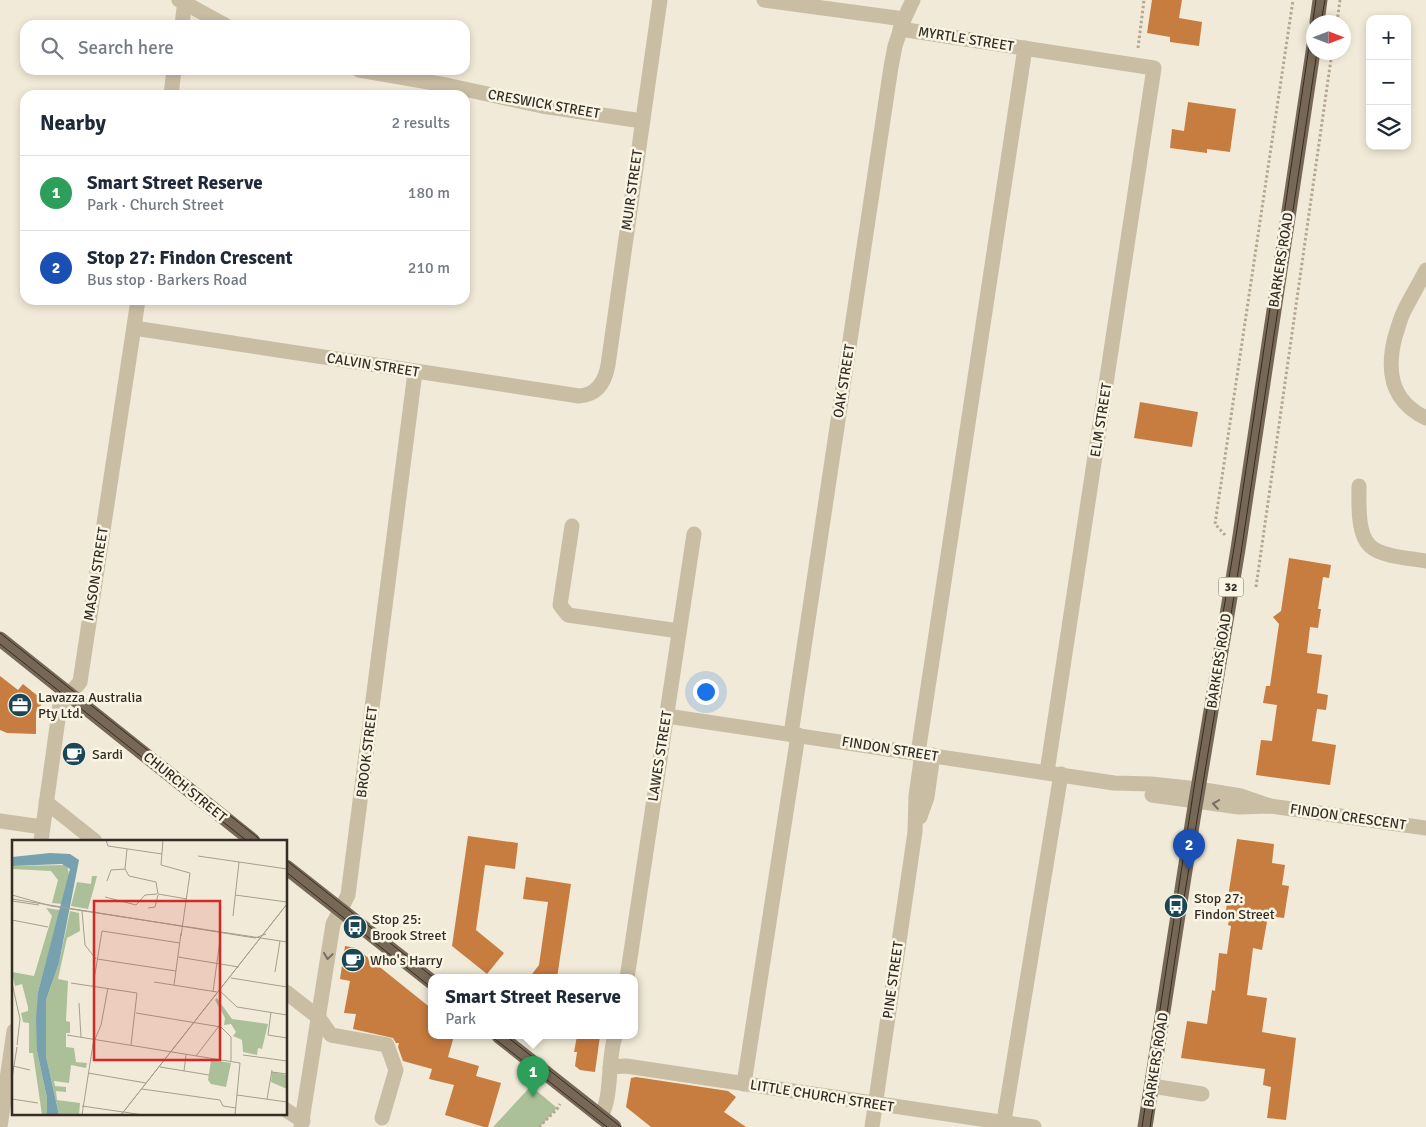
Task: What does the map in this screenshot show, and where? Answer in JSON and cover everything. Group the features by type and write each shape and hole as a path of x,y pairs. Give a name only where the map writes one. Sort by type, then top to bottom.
{"main road":[{"path":"1318,15 1320,0"},
{"name":"BARKERS ROAD","path":"1146,1127 1197,795 1238,549 1312,60"},
{"name":"CHURCH STREET","path":"0,639 252,840"},
{"path":"288,869 428,979"},
{"path":"503,1039 614,1127"}],"street":[{"name":"MUIR STREET","path":"605,379 660,0"},
{"name":"MYRTLE STREET","path":"764,0 1025,48 1154,68"},
{"name":"OAK STREET","path":"744,1084 891,67 895,46 912,0"},
{"path":"182,20 183,1 216,20"},
{"name":"PINE STREET","path":"872,1127 915,832 916,796 924,754 1025,48"},
{"name":"ELM STREET","path":"1004,1125 1154,68"},
{"path":"171,90 173,75"},
{"name":"CRESWICK STREET","path":"388,75 469,90"},
{"name":"CRESWICK STREET","path":"470,90 542,106 642,121"},
{"path":"1426,270 1403,312 1390,359 1390,373 1398,395 1406,405 1426,418"},
{"name":"MASON STREET","path":"42,834 60,705 80,682 137,305"},
{"name":"CALVIN STREET","path":"134,328 579,396 592,393 598,389 605,379"},
{"name":"BROOK STREET","path":"302,1124 332,924 348,895 415,372"},
{"path":"1359,486 1359,511 1362,527 1367,542 1371,547 1385,554 1426,561"},
{"path":"572,526 560,605 568,615 680,631"},
{"name":"LAWES STREET","path":"627,974 694,534"},
{"name":"FINDON STREET","path":"667,716 1114,783 1151,784 1197,795"},
{"name":"FINDON CRESCENT","path":"1197,795 1241,796 1270,806 1426,828"},
{"path":"46,802 94,840"},
{"path":"0,821 42,834"},
{"path":"288,994 319,1018 332,1035 387,1045 396,1070 382,1118"},
{"path":"601,1117 607,1098 614,1039"},
{"path":"0,1127 12,1045"},
{"name":"LITTLE CHURCH STREET","path":"610,1066 626,1066 875,1103 1004,1125 1034,1127"},
{"path":"1152,1086 1202,1094"},
{"path":"288,1112 302,1124"}],"path":[{"path":"1138,48 1144,0"},
{"path":"1215,524 1293,0"},
{"path":"1338,15 1340,0"},
{"path":"1256,587 1331,60"},
{"path":"539,1127 557,1109 569,1091"}],"green space":[{"path":"531,1086 557,1108 540,1127 493,1127"}],"building":[{"path":"1152,0 1182,0 1179,18 1202,22 1199,46 1170,42 1170,37 1147,33"},
{"path":"1188,102 1236,109 1230,152 1207,149 1207,153 1170,148 1172,129 1184,131"},
{"path":"1140,402 1198,412 1192,447 1134,438"},
{"path":"1289,558 1331,565 1329,578 1323,577 1318,609 1321,609 1318,628 1310,627 1307,653 1322,655 1317,693 1328,695 1326,710 1317,709 1312,741 1336,745 1330,785 1256,775 1261,740 1272,741 1277,705 1263,703 1266,686 1270,686 1279,624 1273,617 1281,611"},
{"name":"Lavazza Australia Pty Ltd.","path":"0,676 18,690 23,684 44,701 36,712 36,734 7,733 0,730"},
{"path":"468,836 518,843 515,869 485,865 476,930 504,953 487,974 452,946"},
{"path":"1237,839 1274,844 1272,863 1285,865 1282,885 1289,886 1284,918 1268,916 1262,950 1253,948 1247,995 1267,998 1262,1032 1296,1038 1286,1120 1267,1118 1271,1087 1263,1085 1265,1069 1181,1058 1187,1021 1207,1024 1212,990 1215,991 1219,953 1227,954 1231,926 1228,925 1231,911 1226,910"},
{"path":"526,877 571,884 558,974 532,974 539,965 548,902 523,899"},
{"path":"345,946 356,948 428,1006 428,1039 453,1039 448,1057 479,1066 476,1076 501,1083 488,1127 445,1115 454,1085 429,1079 432,1069 403,1061 398,1047 399,1043 396,1043 393,1038 353,1029 356,1014 344,1013 350,981 340,979"},
{"path":"576,1039 600,1039 595,1072 580,1070 575,1066 577,1052 574,1052"},
{"path":"636,1077 728,1091 736,1097 724,1112 746,1127 651,1127 626,1107 631,1078"}],"tram line":[{"path":"1142,1127 1196,775 1236,536 1316,0"},
{"path":"1322,15 1325,0"},
{"path":"1150,1127 1185,892 1239,566 1316,60"},
{"path":"0,633 261,840"},
{"path":"0,644 246,840"},
{"path":"288,862 429,974"},
{"path":"288,874 428,985"},
{"path":"495,1039 607,1127"},
{"path":"510,1039 621,1127"}],"place":[{"name":"Lavazza Australia Pty Ltd.","path":"20,705"},
{"name":"Sardi","path":"74,754"},
{"name":"Stop 27: Findon Crescent","path":"1189,870"},
{"name":"Stop 27: Findon Street","path":"1176,906"},
{"name":"Stop 25: Brook Street","path":"355,927"},
{"name":"Who's Harry","path":"353,960"},
{"name":"Smart Street Reserve","path":"533,1097"}]}
